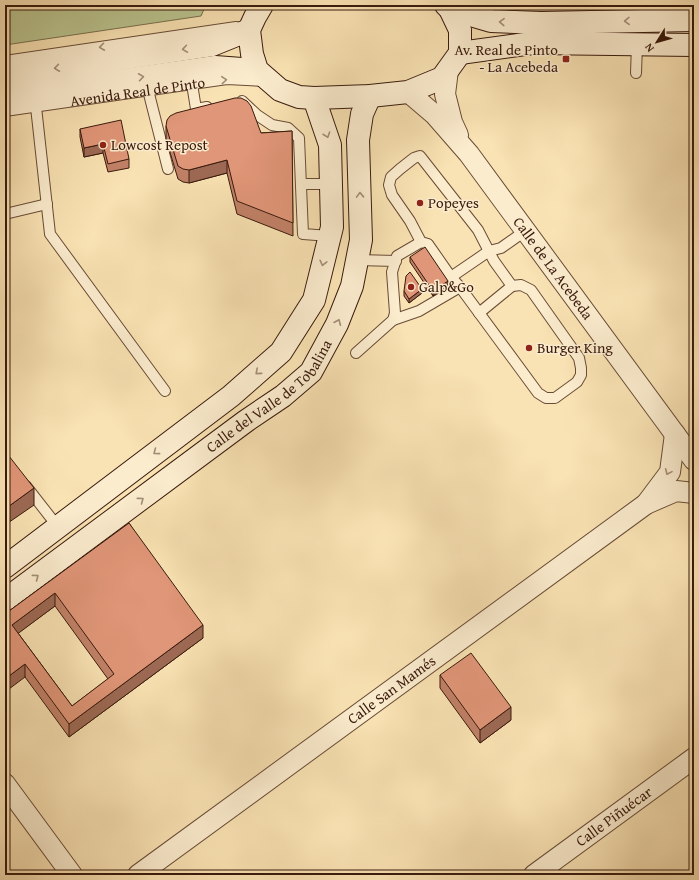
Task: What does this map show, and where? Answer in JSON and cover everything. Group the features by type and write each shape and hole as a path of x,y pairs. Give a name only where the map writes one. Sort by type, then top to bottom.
{"main road":[{"path":"262,5 250,27 252,54 264,76 280,90 299,97 314,98 370,96 408,92 442,78 454,61 460,30 448,7"},
{"path":"448,7 491,21 541,23 694,20"},
{"path":"5,76 212,45 250,27"},
{"path":"454,61 533,43 694,45"},
{"name":"Avenida Real de Pinto","path":"5,97 215,66 264,76"},
{"name":"Calle del Valle de Tobalina","path":"5,600 283,396 311,372 337,324 352,286 361,240 358,140 362,114 370,96"},
{"name":"Calle del Valle de Tobalina","path":"5,567 231,396 281,352 314,300 332,227 330,145 314,98"}],"street":[{"name":"Calle de La Acebeda","path":"454,61 445,94 452,122 469,154"},
{"name":"Calle de La Acebeda","path":"408,92 435,115 469,154 694,460"},
{"name":"Calle San Mamés","path":"646,504 670,472 675,434"},
{"name":"Calle San Mamés","path":"138,875 646,504 676,491 694,493"},
{"name":"Calle Piñuécar","path":"534,875 694,758"},
{"path":"5,784 72,875"}],"lane":[{"path":"5,61 250,27"},
{"path":"636,73 637,44"},
{"name":"Avenida Real de Pinto","path":"5,111 227,79 264,76"},
{"path":"192,84 196,109 219,105"},
{"path":"148,90 168,169"},
{"path":"235,103 242,102 272,125 288,128 299,138 303,234 330,236"},
{"path":"36,107 50,234 165,391"},
{"path":"421,242 410,221 392,195 389,185 391,177 414,158 420,156 478,230 494,261 512,286"},
{"path":"301,184 331,184"},
{"path":"5,214 47,204"},
{"path":"451,277 489,251 501,248 526,231"},
{"path":"393,320 395,313 392,272 397,256 421,242 428,244 538,393 546,398 555,398 577,382 581,375 580,358 530,290 521,285 512,286 479,312"},
{"path":"357,260 396,261"},
{"path":"356,353 393,320 419,311 460,287"},
{"path":"19,476 58,527"}],"green space":[{"path":"5,5 200,5 205,7 201,16 5,45"}],"building":[{"path":"235,98 241,98 247,101 251,106 261,133 292,131 293,223 237,201 227,160 189,170 178,166 166,126 167,120 170,116 176,113"},
{"name":"Lowcost Repost","path":"121,120 129,159 108,164 103,144 84,148 80,129"},
{"name":"Galp&Go","path":"425,247 448,281 433,291 410,257"},
{"name":"Galp&Go","path":"410,272 422,289 409,299 404,291 406,276"},
{"path":"5,451 34,488 5,509"},
{"path":"129,523 203,625 69,724 25,664 5,679 5,614","holes":["55,593 114,674 72,706 12,625"]},
{"path":"471,653 511,707 480,730 440,675"}],"place":[{"name":"Av. Real de Pinto - La Acebeda","path":"566,59"},
{"name":"Lowcost Repost","path":"103,145"},
{"name":"Popeyes","path":"420,203"},
{"name":"Galp&Go","path":"411,287"},
{"name":"Burger King","path":"529,348"}]}
